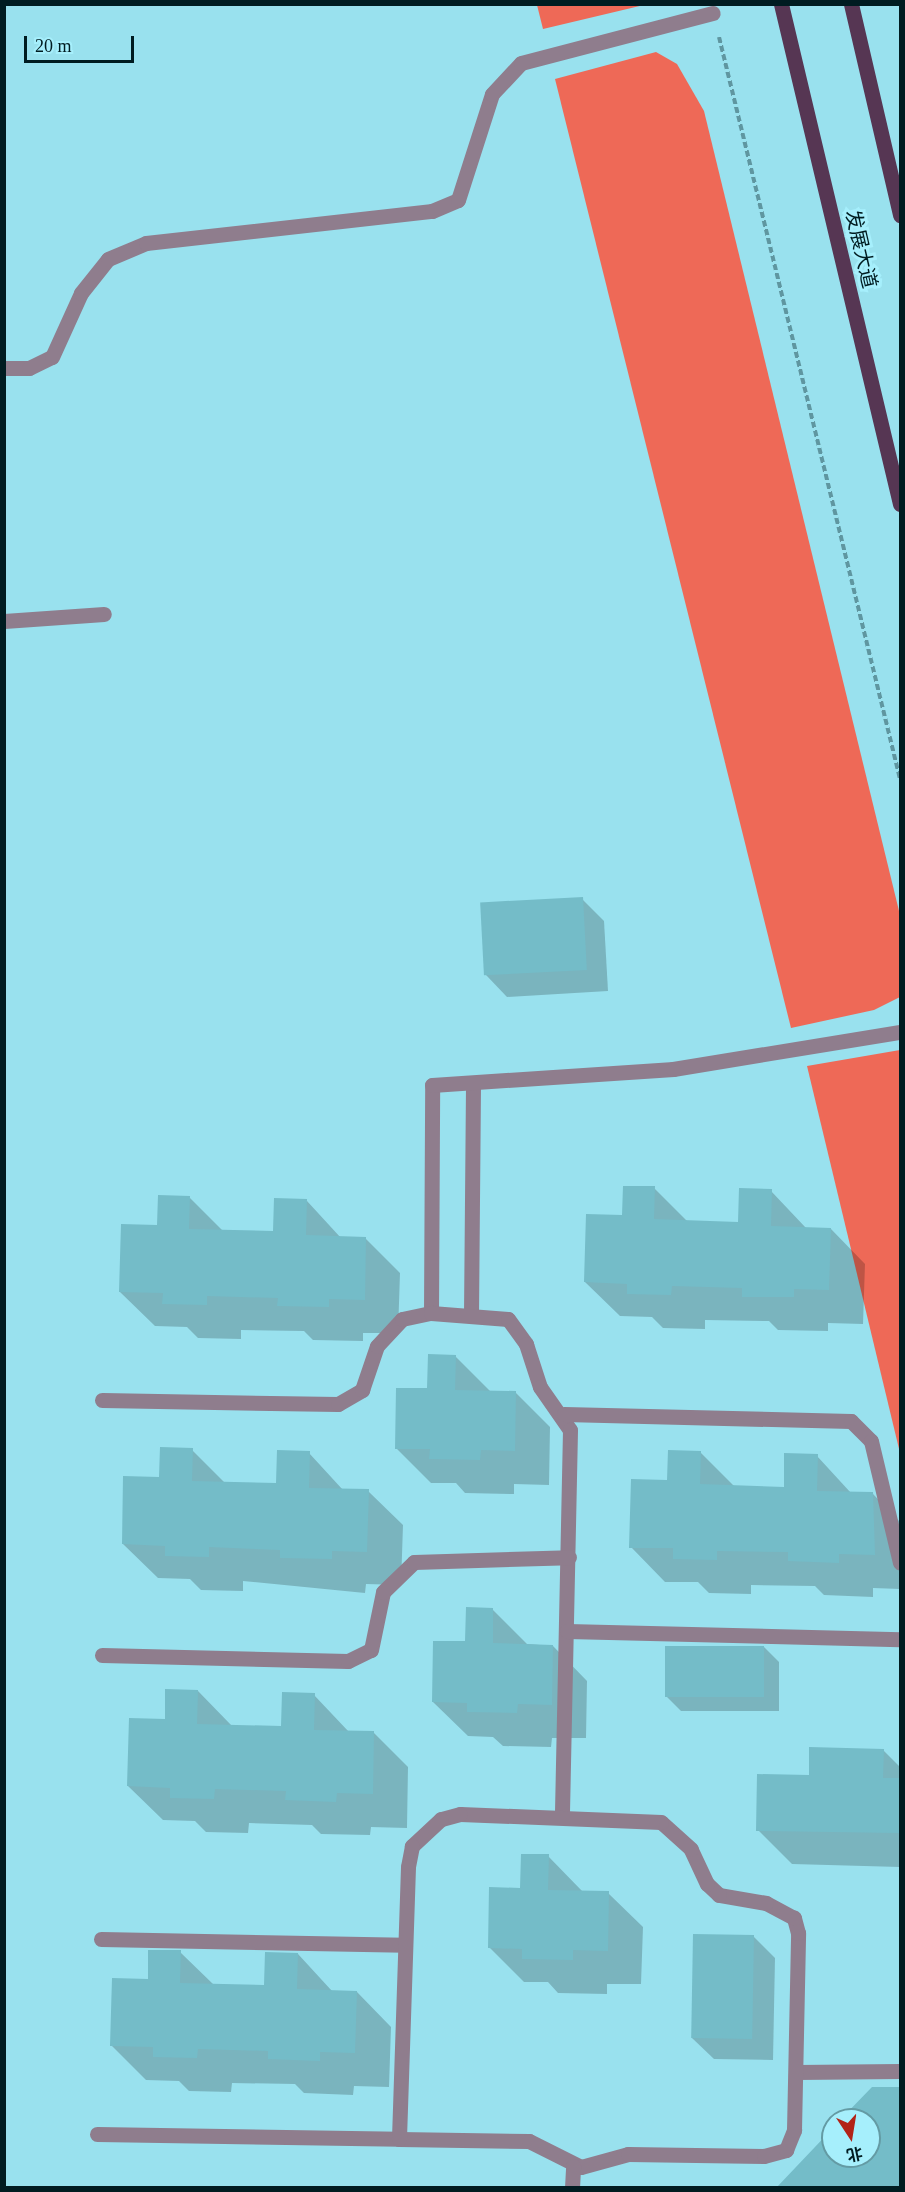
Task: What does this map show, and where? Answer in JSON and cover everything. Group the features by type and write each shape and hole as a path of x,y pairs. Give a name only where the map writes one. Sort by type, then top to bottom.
{"main road":[{"name":"发展大道","path":"781,4 900,504"},
{"path":"851,4 900,215"}],"street":[{"path":"4,368 29,368 52,357 81,293 108,259 146,243 432,211 458,200 492,94 522,63 713,13"},
{"path":"4,621 104,614"},
{"path":"431,1313 432,1085 673,1069 900,1032"},
{"path":"471,1315 472,1084"},
{"path":"102,1400 350,1401 371,1375 377,1346 387,1331 402,1318 431,1313 471,1315 507,1319 519,1329 540,1387 564,1414 572,1447 562,1816"},
{"path":"564,1414 851,1421 871,1442 900,1563"},
{"path":"102,1655 348,1661 371,1650 383,1592 414,1562 569,1557"},
{"path":"567,1631 900,1639"},
{"path":"399,2139 408,1867 412,1846 423,1832 460,1814 562,1816 661,1822 686,1843 707,1884 719,1895 766,1903 794,1918 794,2130 786,2150 764,2156 627,2154 573,2166"},
{"path":"101,1939 404,1945"},
{"path":"795,2072 900,2071"},
{"path":"97,2134 529,2141 549,2147 573,2166"},
{"path":"572,2187 573,2166"}],"path":[{"path":"713,13 900,779"}],"shaded area":[{"path":"537,4 644,5 543,29"},
{"path":"656,52 677,64 704,111 900,915 900,997 874,1010 791,1028 555,79"},
{"path":"900,1050 900,1453 807,1066"}],"building":[{"path":"583,897 587,970 484,975 480,902"},
{"path":"623,1186 655,1186 654,1219 738,1222 739,1188 772,1189 771,1226 831,1228 829,1290 794,1289 794,1297 742,1297 742,1288 672,1286 671,1295 627,1294 627,1284 584,1282 586,1214 622,1215"},
{"path":"158,1195 190,1196 189,1229 273,1231 274,1198 307,1199 306,1235 366,1237 365,1300 329,1299 329,1307 277,1306 278,1298 207,1296 207,1305 162,1304 163,1293 119,1292 121,1224 157,1225"},
{"path":"428,1354 456,1355 455,1390 516,1391 515,1451 481,1450 480,1460 429,1459 430,1449 395,1449 396,1388 427,1388"},
{"path":"160,1447 193,1448 192,1481 276,1483 277,1450 310,1451 309,1488 369,1489 367,1552 332,1551 332,1559 280,1558 280,1550 209,1547 209,1557 165,1556 165,1546 122,1544 123,1476 159,1477"},
{"path":"668,1450 701,1451 700,1484 784,1487 784,1453 818,1454 817,1491 873,1492 875,1555 839,1554 839,1563 788,1561 788,1552 717,1551 717,1560 673,1559 673,1548 629,1548 631,1479 667,1480"},
{"path":"466,1607 493,1608 493,1643 553,1645 552,1705 518,1704 517,1713 467,1712 467,1703 432,1702 433,1641 465,1641"},
{"path":"665,1646 764,1646 764,1697 665,1697"},
{"path":"165,1689 198,1690 197,1724 281,1726 282,1692 315,1693 314,1730 374,1731 373,1794 337,1793 336,1802 285,1800 286,1791 215,1789 214,1799 170,1798 170,1788 127,1786 129,1718 165,1719"},
{"path":"809,1747 884,1749 883,1778 900,1778 900,1833 756,1831 757,1774 809,1775"},
{"path":"521,1854 549,1854 548,1890 609,1891 608,1951 573,1950 573,1960 522,1959 522,1949 488,1948 489,1887 520,1888"},
{"path":"693,1934 754,1935 752,2039 691,2038"},
{"path":"148,1950 181,1950 180,1983 264,1985 265,1952 298,1953 297,1989 357,1991 355,2053 320,2052 320,2061 268,2059 268,2051 198,2049 197,2058 153,2057 153,2047 110,2046 112,1978 148,1979"},
{"path":"872,2087 900,2087 900,2187 777,2187 821,2141 821,2168 881,2168 881,2108 852,2108"}]}
